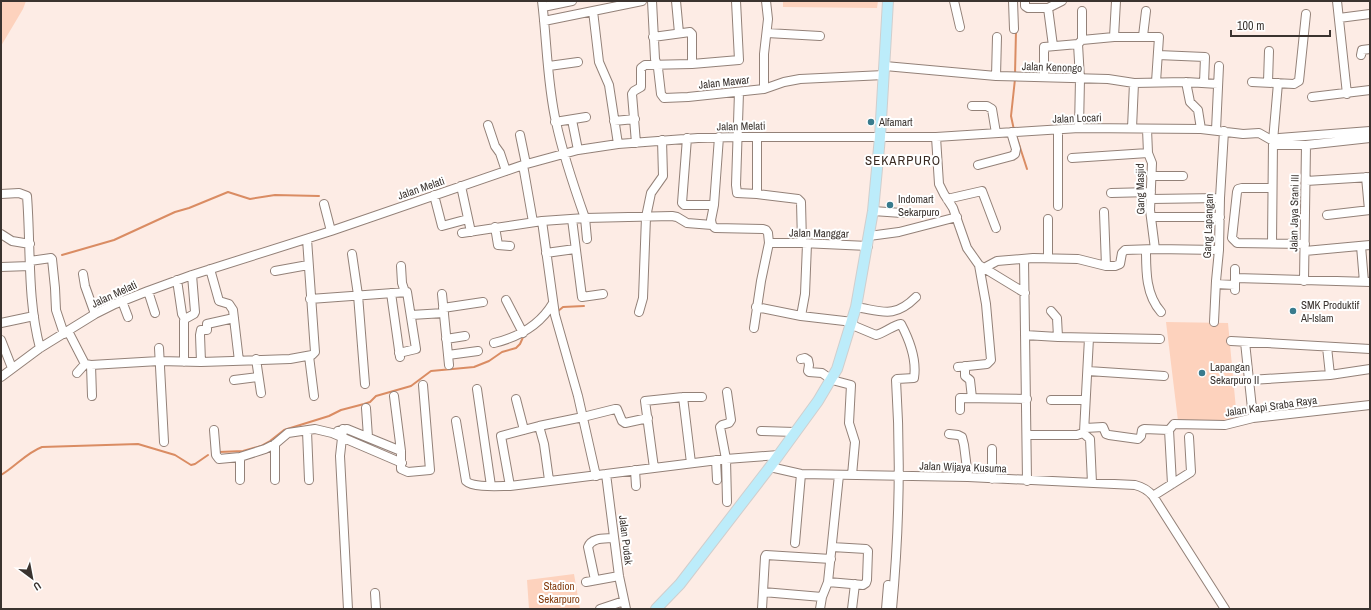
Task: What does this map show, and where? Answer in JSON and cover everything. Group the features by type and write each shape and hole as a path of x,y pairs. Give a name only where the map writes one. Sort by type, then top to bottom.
{"main road":[{"path":"656,609 692,570 779,455 832,380 842,357 856,307 873,212 885,70 888,1"}],"street":[{"path":"572,1 543,4 544,21 552,99 556,122 563,154 584,218 587,239"},
{"path":"544,21 642,1"},
{"name":"Jalan Mawar","path":"652,1 655,59 661,94 664,98 764,89 784,82 800,79 885,70"},
{"path":"676,1 679,34"},
{"path":"636,143 632,94 641,87 641,68 645,65 692,64 740,60 736,1"},
{"path":"764,89 764,54 768,19 766,1"},
{"path":"954,1 960,27"},
{"path":"1013,1 1014,29"},
{"path":"1025,1 1025,6 1028,8 1048,8 1062,1"},
{"path":"1114,37 1116,1"},
{"path":"1337,1 1347,94"},
{"path":"1048,8 1052,46"},
{"path":"593,11 599,62 609,85 618,144"},
{"path":"1079,128 1080,42 1082,11"},
{"path":"1143,36 1146,11"},
{"path":"1252,82 1294,84 1299,81 1306,14"},
{"path":"1339,18 1370,14"},
{"path":"653,37 690,32 692,64"},
{"path":"767,33 820,36"},
{"path":"1044,77 1044,47 1114,37 1143,36 1159,37 1156,82"},
{"path":"996,76 997,37"},
{"path":"1361,55 1362,50 1370,49"},
{"path":"1268,82 1269,51"},
{"path":"1158,55 1205,57 1204,83"},
{"path":"549,66 578,62"},
{"name":"Gang Lapangan","path":"1214,322 1220,217 1219,66"},
{"name":"Jalan Kenongo","path":"885,70 996,76 1108,79 1134,83 1186,82 1218,84"},
{"path":"1186,82 1190,102 1198,110 1201,129"},
{"path":"1132,128 1134,83"},
{"path":"1272,243 1272,188 1276,142 1278,83"},
{"path":"1312,97 1347,94 1370,90"},
{"path":"739,92 737,193 798,199 800,201 804,243 805,294 801,316"},
{"path":"972,106 987,106 992,109 996,133"},
{"path":"556,122 586,117"},
{"path":"614,121 635,119"},
{"path":"572,120 578,150"},
{"path":"488,125 506,171"},
{"name":"Jalan Locari","path":"880,137 936,137 1079,128 1132,128 1201,129 1243,134 1259,133 1276,142"},
{"name":"Gang Masjid","path":"1147,129 1148,154 1152,163 1150,249 1146,269 1148,286 1153,301 1161,312"},
{"path":"1058,130 1058,206"},
{"path":"1276,142 1370,131"},
{"path":"978,165 1015,154 1016,149 1013,132"},
{"path":"520,136 537,221 546,254 554,309 578,396 596,476"},
{"path":"712,225 711,220 714,205 719,137"},
{"path":"757,137 757,194"},
{"name":"Jalan Melati","path":"1,377 40,348 95,314 122,301 192,274 307,239 525,164 578,150 618,144 687,138 880,137"},
{"path":"936,137 938,178 944,194 957,217 967,248 982,266 1025,293"},
{"path":"687,138 682,204 714,205"},
{"path":"1276,142 1306,145 1370,138"},
{"path":"639,312 643,298 646,217 651,193 663,176 662,140"},
{"name":"Jalan Jaya Srani III","path":"1304,281 1306,145"},
{"path":"1072,158 1148,154"},
{"path":"1151,176 1183,176"},
{"path":"1306,181 1368,177 1370,210 1327,215"},
{"path":"461,186 468,219 466,232 537,221 584,218 672,216 685,222 712,225 715,228 766,230 768,233 769,243 756,307 754,328"},
{"path":"1272,188 1238,189 1232,238 1237,243 1272,243 1305,247 1370,245"},
{"path":"947,199 982,191 996,228"},
{"path":"1,194 20,193 26,196 34,316 40,348"},
{"path":"1111,193 1220,198"},
{"path":"434,195 442,226 468,219"},
{"path":"324,204 331,231"},
{"path":"873,212 902,214"},
{"path":"1104,212 1106,266"},
{"name":"Jalan Manggar","path":"769,243 868,241 957,217"},
{"path":"1151,217 1220,217"},
{"path":"572,219 583,300 603,294"},
{"path":"1048,219 1048,258"},
{"path":"495,227 498,244 510,246"},
{"path":"1,234 12,241 30,244"},
{"path":"76,374 88,365 159,361 201,362 290,359 313,354 315,352 310,299 307,239"},
{"path":"1216,284 1235,285 1304,281 1367,282 1361,246"},
{"path":"546,254 575,249"},
{"path":"982,266 998,261 1048,258 1078,259 1106,266 1120,264 1122,253 1125,250 1219,250"},
{"path":"352,254 358,295 365,384"},
{"path":"1,268 52,259 56,288 56,310 66,332 88,365 92,396"},
{"path":"1024,259 1027,481"},
{"path":"275,272 308,265"},
{"path":"391,293 400,356 416,349 408,294 405,292 402,283 401,266"},
{"path":"972,398 970,380 965,376 961,366 987,364 991,360 982,266"},
{"path":"1235,268 1235,285"},
{"path":"210,269 219,302 231,306 234,318 239,361"},
{"path":"83,274 85,286 95,314"},
{"path":"185,318 194,314 195,312 192,274"},
{"path":"177,280 182,314 185,318 184,362"},
{"path":"148,291 155,312"},
{"path":"310,299 405,292"},
{"path":"442,294 449,365"},
{"path":"856,307 886,313 893,312 902,308 916,297"},
{"path":"506,300 523,333"},
{"path":"122,301 128,317"},
{"path":"411,315 444,311 483,302"},
{"path":"756,307 801,316 852,323 876,335 901,324 912,350 915,378 896,380 898,475 895,575 892,609"},
{"path":"494,343 523,333 554,309"},
{"path":"1051,311 1057,318 1058,337"},
{"path":"1,323 34,316"},
{"path":"201,362 201,330 207,330 207,324 234,318"},
{"path":"1025,335 1160,339"},
{"path":"446,339 465,336"},
{"path":"1089,338 1084,431 1090,438 1092,484"},
{"path":"1,340 12,368"},
{"path":"1231,341 1370,349"},
{"path":"1245,342 1253,418"},
{"path":"1328,347 1330,375"},
{"path":"159,348 164,442"},
{"path":"448,355 478,351"},
{"path":"309,356 314,396"},
{"path":"801,359 805,358 808,360 809,372 822,373 832,380 850,385 849,423 855,442 852,475"},
{"path":"256,359 261,393"},
{"path":"1250,380 1330,375 1370,370"},
{"path":"1088,371 1164,376"},
{"path":"234,380 258,377"},
{"path":"394,396 401,451 401,469 404,472 430,470 423,385"},
{"path":"477,389 491,486"},
{"path":"727,392 731,420 729,423 720,427 726,459 727,502"},
{"path":"683,397 691,463"},
{"path":"654,468 645,401 683,397 702,397"},
{"path":"516,399 524,430"},
{"path":"960,410 959,399 1027,399"},
{"path":"1051,400 1085,400"},
{"name":"Jalan Kapi Sraba Raya","path":"1084,431 1103,427 1108,435 1138,439 1141,436 1142,430 1144,429 1225,425 1253,418 1370,405"},
{"path":"366,408 368,437"},
{"path":"510,486 501,436 617,409 622,421 625,423 648,418"},
{"path":"456,421 466,481 470,484 510,486 716,460 779,455"},
{"path":"539,426 544,444 549,480"},
{"path":"1172,427 1172,484"},
{"path":"343,429 340,456 348,609"},
{"path":"332,433 347,429 401,451"},
{"path":"214,430 216,455 217,458 221,459 240,457 265,449 288,434 315,430 332,433 402,463"},
{"path":"307,431 309,480"},
{"path":"761,431 795,432"},
{"path":"1027,435 1077,434 1084,431"},
{"path":"949,434 958,435 963,440 968,477"},
{"path":"1189,437 1191,472 1153,496 1225,609"},
{"path":"274,444 275,480"},
{"path":"992,449 992,479"},
{"path":"240,457 240,480"},
{"path":"716,460 717,480"},
{"name":"Jalan Wijaya Kusuma","path":"770,467 801,474 968,477 1135,485 1145,489 1153,496"},
{"path":"635,470 636,486"},
{"name":"Jalan Pudak","path":"606,474 619,576 625,605"},
{"path":"795,543 801,474"},
{"path":"820,609 822,597 828,582 839,475"},
{"path":"595,580 588,547 594,540 614,538"},
{"path":"828,582 863,585 867,580 868,551 866,549 832,548"},
{"path":"762,609 765,556 769,554 831,559"},
{"path":"586,582 619,576"},
{"path":"852,609 855,584"},
{"path":"886,609 888,585"},
{"path":"763,592 822,597"},
{"path":"375,593 376,609"},
{"path":"600,609 625,605"}],"green space":[{"path":"1,1 26,1 23,9 1,46"},
{"path":"783,1 878,1 877,8 783,7"},
{"name":"Lapangan Sekarpuro II","path":"1166,322 1228,323 1237,420 1178,421"},
{"name":"Stadion Sekarpuro","path":"574,574 580,609 529,609 527,580"}],"waterway":[{"path":"1015,74 1016,31"},
{"path":"1014,130 1011,116 1015,79"},
{"path":"1017,138 1027,169"},
{"path":"62,255 114,240 175,212 189,208 228,192 250,199 275,195 319,196"},
{"path":"557,312 563,307 584,306"},
{"path":"219,452 243,451 261,446 284,430 329,416 341,410 370,402 376,396 411,386 431,371 474,367 489,361 502,352 516,348 520,344 524,335"},
{"path":"1,475 31,453 42,447 138,444 175,455 191,465 208,455"}],"place":[{"name":"Alfamart","path":"871,122"},
{"name":"Indomart Sekarpuro","path":"890,205"},
{"name":"SMK Produktif Al-Islam","path":"1293,311"},
{"name":"Lapangan Sekarpuro II","path":"1202,373"}],"district":[{"name":"SEKARPURO","path":"903,160"}]}
